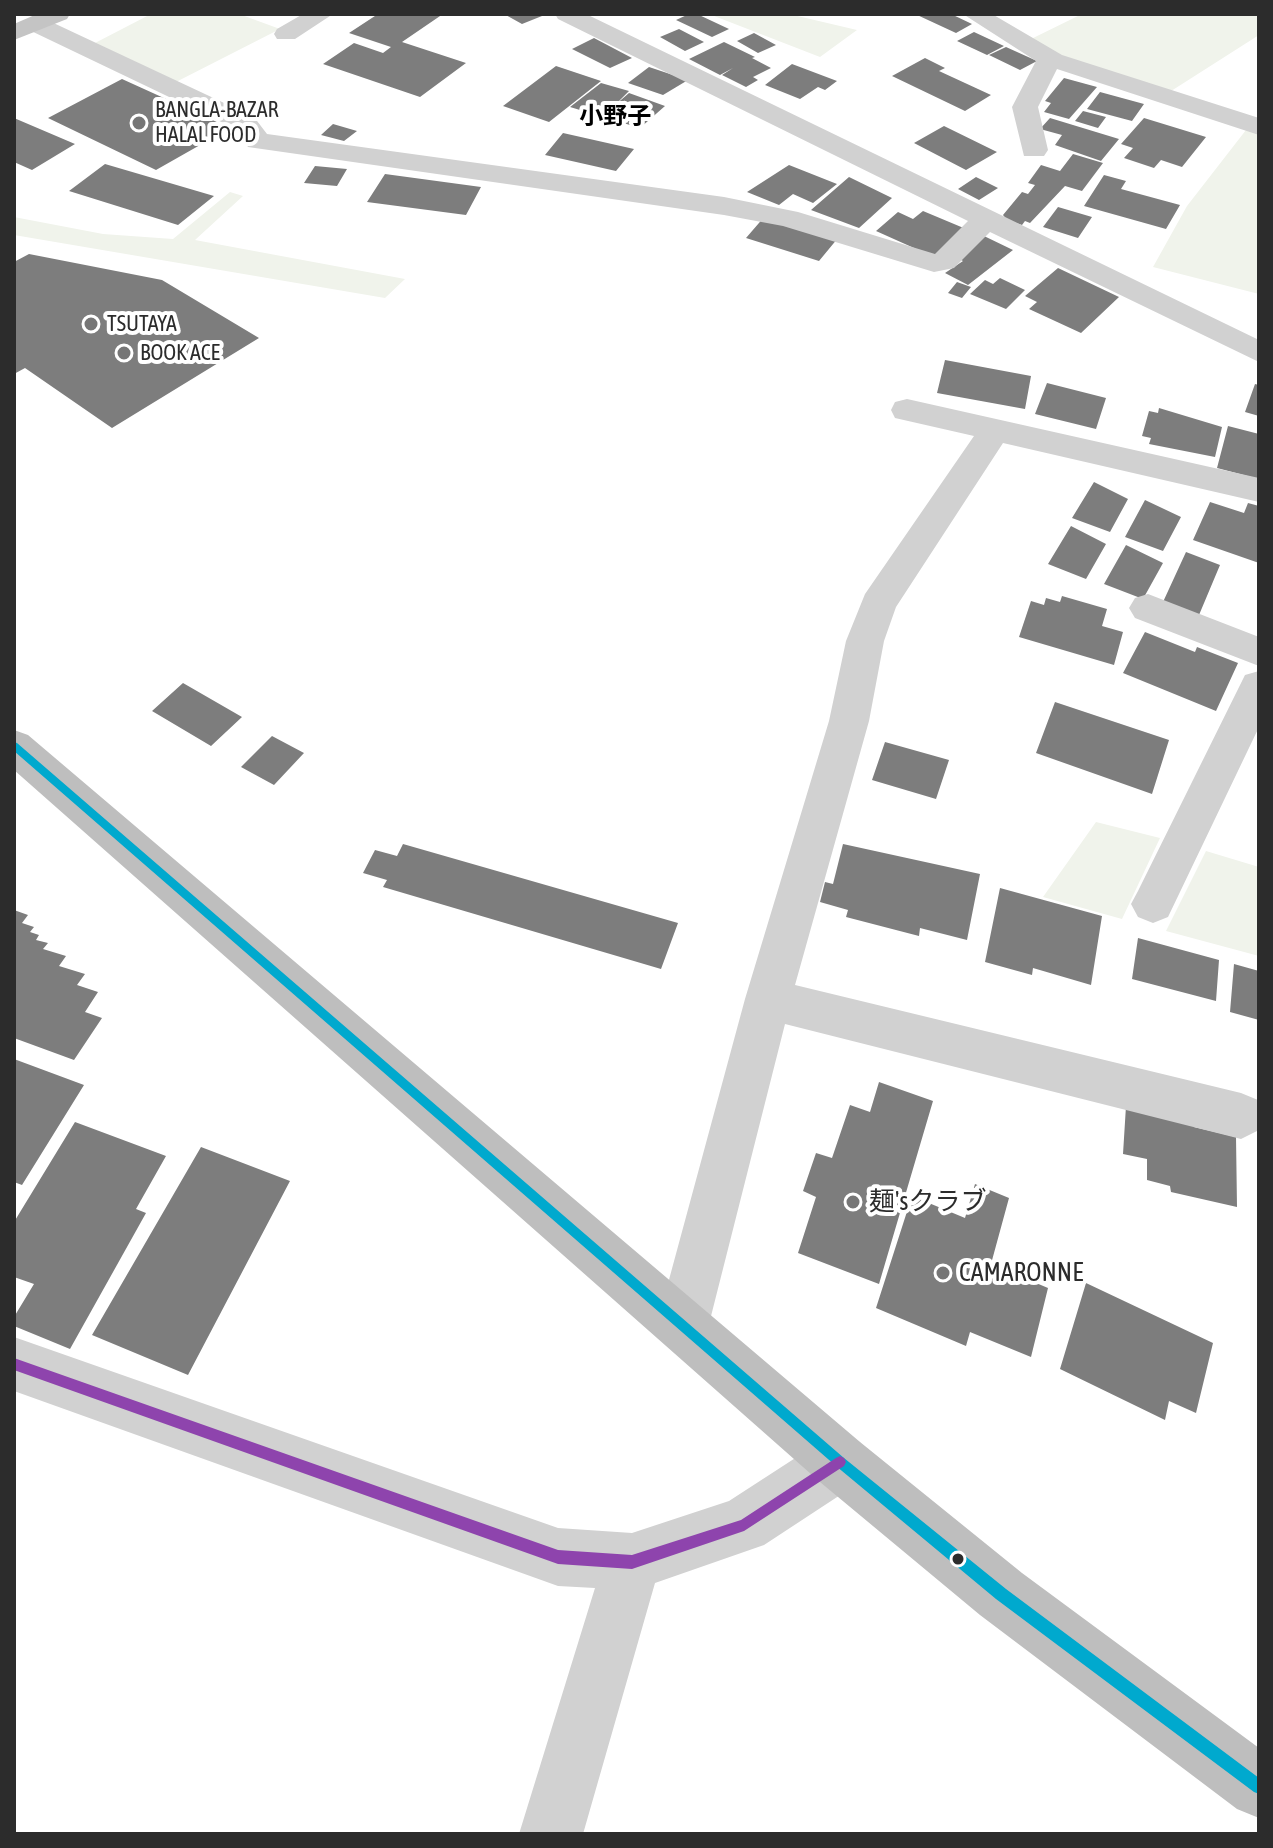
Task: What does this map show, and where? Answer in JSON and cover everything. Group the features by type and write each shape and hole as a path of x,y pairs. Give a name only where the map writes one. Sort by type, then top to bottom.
{"highway":[{"path":"14,746 840,1462 1001,1594 1259,1787"}],"street":[{"path":"286,34 321,14"},
{"path":"975,14 1053,60 1259,127"},
{"path":"583,17 1259,352"},
{"path":"29,24 245,123 258,141 737,208 788,218 934,263 944,262 986,219"},
{"path":"1034,150 1025,107 1046,65 1053,60"},
{"path":"907,410 1259,490"},
{"path":"683,1324 768,999 849,721 865,641 878,604 995,430"},
{"path":"1148,608 1259,652"},
{"path":"1153,904 1259,686"},
{"path":"768,999 1241,1116"},
{"path":"14,1364 558,1557 632,1562 744,1525 840,1462"},
{"path":"551,1834 632,1562"}],"shaded area":[{"path":"151,14 239,14 280,29 174,83 95,43"},
{"path":"709,14 789,14 857,30 820,57"},
{"path":"1082,14 1259,14 1259,35 1168,93 1058,56 1027,41"},
{"path":"1246,130 1259,134 1259,294 1153,267 1187,206"},
{"path":"230,192 243,196 195,240 405,279 385,298 14,235 14,217 103,234 173,239"},
{"path":"1096,822 1160,838 1122,919 1043,897"},
{"path":"1206,851 1259,867 1259,956 1166,931"}],"building":[{"path":"378,14 443,14 402,42 466,63 420,97 323,64 354,43 383,53 391,47 349,33"},
{"path":"504,14 547,14 522,24"},
{"path":"697,14 729,29 712,37 676,20"},
{"path":"915,14 951,14 972,24 956,33"},
{"path":"679,29 704,42 685,51 660,37"},
{"path":"974,32 1004,46 987,55 957,41"},
{"path":"754,33 776,45 758,53 737,41"},
{"path":"594,38 632,58 610,68 572,49"},
{"path":"724,42 771,68 753,77 758,80 746,87 722,75 733,68 720,75 689,59"},
{"path":"1006,47 1037,61 1020,70 989,55"},
{"path":"925,58 945,68 939,71 991,95 965,111 892,76"},
{"path":"792,64 837,81 825,90 818,87 800,99 765,85"},
{"path":"556,66 601,81 549,122 503,106"},
{"path":"649,67 688,80 663,95 628,83"},
{"path":"1064,78 1097,87 1069,119 1044,112 1051,103 1045,101"},
{"name":"BANGLA-BAZAR HALAL FOOD","path":"122,79 230,128 156,170 48,118"},
{"path":"601,83 629,91 614,106 629,93 665,106 640,128 570,107"},
{"path":"1100,92 1144,104 1132,121 1087,109"},
{"path":"1083,111 1106,117 1098,128 1075,121"},
{"path":"14,118 75,144 32,170 14,162"},
{"path":"1050,118 1119,139 1101,161 1055,145 1062,135 1040,129"},
{"path":"1144,118 1206,137 1182,167 1161,160 1154,168 1124,158 1133,148 1121,144"},
{"path":"333,124 357,131 344,141 321,135"},
{"path":"944,126 997,152 966,170 914,143"},
{"path":"563,133 634,149 616,171 545,155"},
{"path":"1073,154 1103,163 1082,191 1065,186 1030,223 1025,221 1022,225 1007,220 1003,215 1022,192 1028,194 1035,185 1028,183 1041,165 1060,171"},
{"path":"105,164 214,196 178,225 69,191"},
{"path":"789,165 837,184 813,203 793,194 779,205 747,192"},
{"path":"315,166 347,169 337,186 304,183"},
{"path":"385,174 481,187 466,215 367,202"},
{"path":"1104,175 1126,181 1121,189 1180,205 1166,229 1084,206"},
{"path":"849,177 892,198 859,228 811,210"},
{"path":"976,177 998,188 979,200 958,189"},
{"path":"1058,207 1092,217 1078,238 1043,227"},
{"path":"923,211 966,229 934,257 876,231 898,212 913,219"},
{"path":"765,216 838,238 819,261 746,238"},
{"path":"984,236 1013,250 968,285 945,273 963,261 955,257"},
{"name":"BOOK ACE","path":"29,254 162,280 259,338 112,428 25,368 14,374 14,262"},
{"path":"1058,268 1119,297 1081,333 1029,309 1037,302 1025,296"},
{"path":"1000,278 1025,290 1006,309 970,294 985,280 993,284"},
{"path":"957,282 971,287 962,298 948,293"},
{"path":"945,360 1031,376 1025,409 937,393"},
{"path":"1047,383 1106,398 1096,429 1035,414"},
{"path":"1255,384 1259,385 1259,416 1245,412"},
{"path":"1159,408 1222,427 1215,457 1149,444 1151,438 1142,436 1149,411 1158,413"},
{"path":"1228,426 1259,434 1259,479 1217,468"},
{"path":"1094,482 1128,499 1110,532 1072,518"},
{"path":"1145,500 1181,517 1163,551 1125,537"},
{"path":"1210,502 1244,513 1248,503 1259,506 1259,563 1193,540"},
{"path":"1071,526 1106,544 1086,579 1048,564"},
{"path":"1126,545 1163,563 1143,599 1104,584"},
{"path":"1186,552 1220,565 1199,615 1163,602"},
{"path":"1062,596 1107,609 1102,626 1123,632 1114,665 1019,637 1031,601 1044,605 1046,598 1060,602"},
{"path":"1145,632 1195,652 1197,647 1238,663 1216,711 1123,673"},
{"path":"183,683 242,717 211,746 152,711"},
{"path":"1055,702 1169,740 1152,794 1036,753"},
{"path":"272,736 304,753 274,785 241,767"},
{"path":"885,742 949,760 936,799 872,780"},
{"path":"403,844 678,923 661,969 383,887 387,880 363,873 375,850 397,856"},
{"path":"843,844 980,874 967,940 920,928 919,936 846,917 848,910 820,902 825,882 833,884"},
{"path":"1000,888 1102,916 1091,985 1033,968 1032,975 985,962"},
{"path":"14,910 28,915 22,923 34,927 30,932 39,935 36,940 48,943 43,949 66,956 59,966 85,974 77,985 98,992 85,1012 102,1018 74,1060 14,1038"},
{"path":"1138,938 1219,960 1216,1001 1132,979"},
{"path":"1234,964 1259,971 1259,1020 1230,1012"},
{"path":"14,1059 84,1085 22,1185 14,1182"},
{"path":"879,1082 933,1101 879,1284 798,1253 816,1197 803,1191 816,1153 832,1158 850,1105 870,1112"},
{"path":"1126,1106 1194,1121 1194,1127 1236,1137 1237,1207 1171,1192 1170,1186 1147,1180 1147,1159 1123,1154"},
{"path":"75,1122 166,1156 136,1209 146,1213 70,1349 14,1326 14,1317 34,1284 14,1277 14,1222"},
{"path":"201,1147 290,1181 188,1375 92,1335"},
{"path":"975,1184 1009,1198 991,1264 1048,1288 1031,1357 970,1332 966,1346 876,1308 912,1196 965,1218"},
{"path":"1086,1283 1213,1343 1196,1413 1169,1401 1165,1420 1060,1369"}],"transit line":[{"path":"14,746 840,1462 1001,1594 1259,1787"},
{"path":"14,1364 558,1557 632,1562 744,1525 840,1462"}],"place":[{"name":"BANGLA-BAZAR HALAL FOOD","path":"139,123"},
{"name":"TSUTAYA","path":"91,324"},
{"name":"BOOK ACE","path":"124,353"},
{"name":"麺'sクラブ","path":"853,1202"},
{"name":"CAMARONNE","path":"943,1273"}],"district":[{"name":"小野子","path":"615,116"}]}
